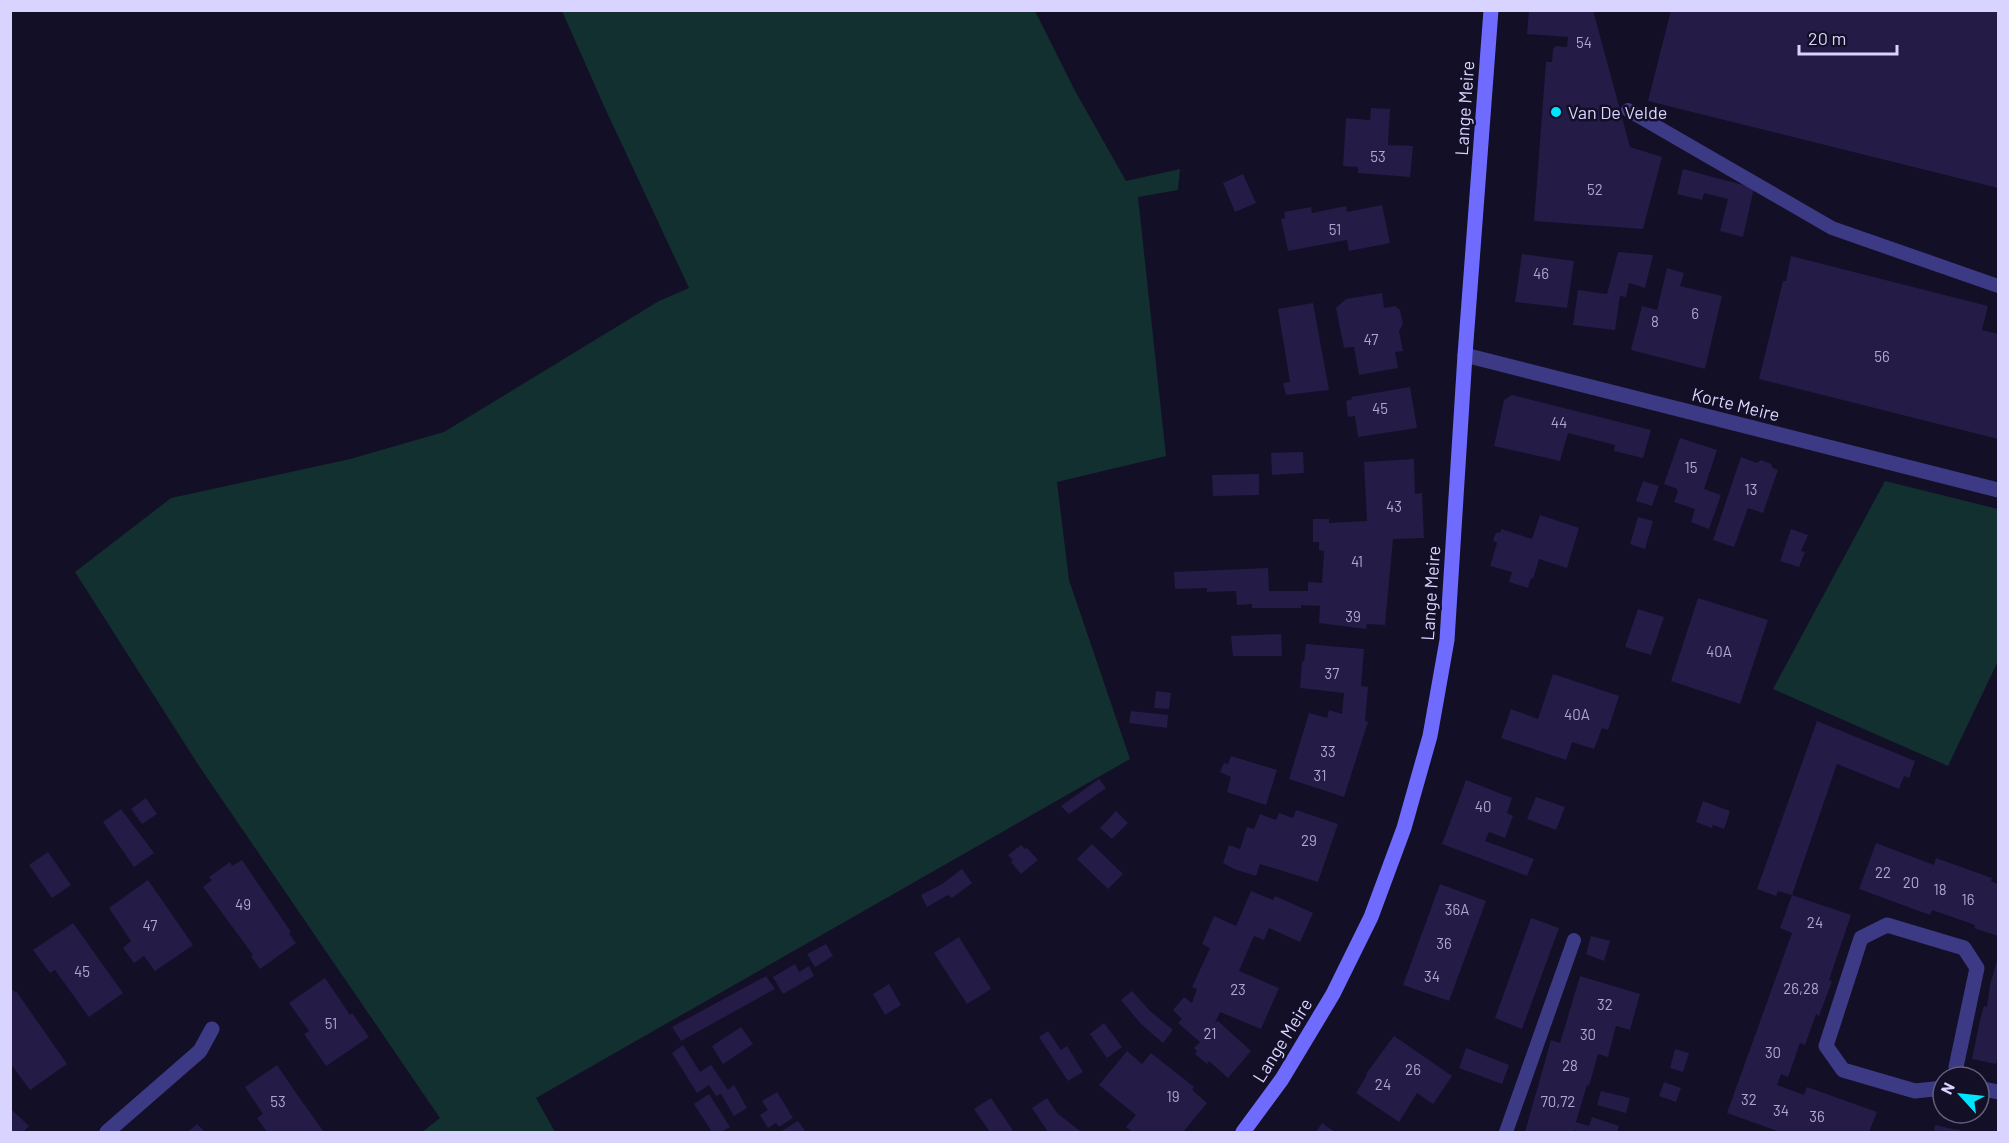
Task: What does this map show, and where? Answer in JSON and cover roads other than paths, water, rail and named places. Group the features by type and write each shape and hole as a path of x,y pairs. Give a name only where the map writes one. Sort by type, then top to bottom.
{"street":[{"name":"Lange Meire","path":"1243,1132 1282,1079 1333,994 1371,917 1404,828 1430,736 1447,640 1465,355 1491,10"},
{"name":"Korte Meire","path":"1465,355 1998,490"},
{"path":"1931,1089 1915,1091 1843,1070 1826,1046 1861,938 1887,925 1964,948 1977,968 1956,1065"},
{"path":"107,1132 200,1051 212,1029"}],"lane":[{"path":"1628,110 1832,228 1998,286"},
{"path":"1506,1132 1574,940"}],"place":[{"name":"Van De Velde","path":"1556,112"}]}
